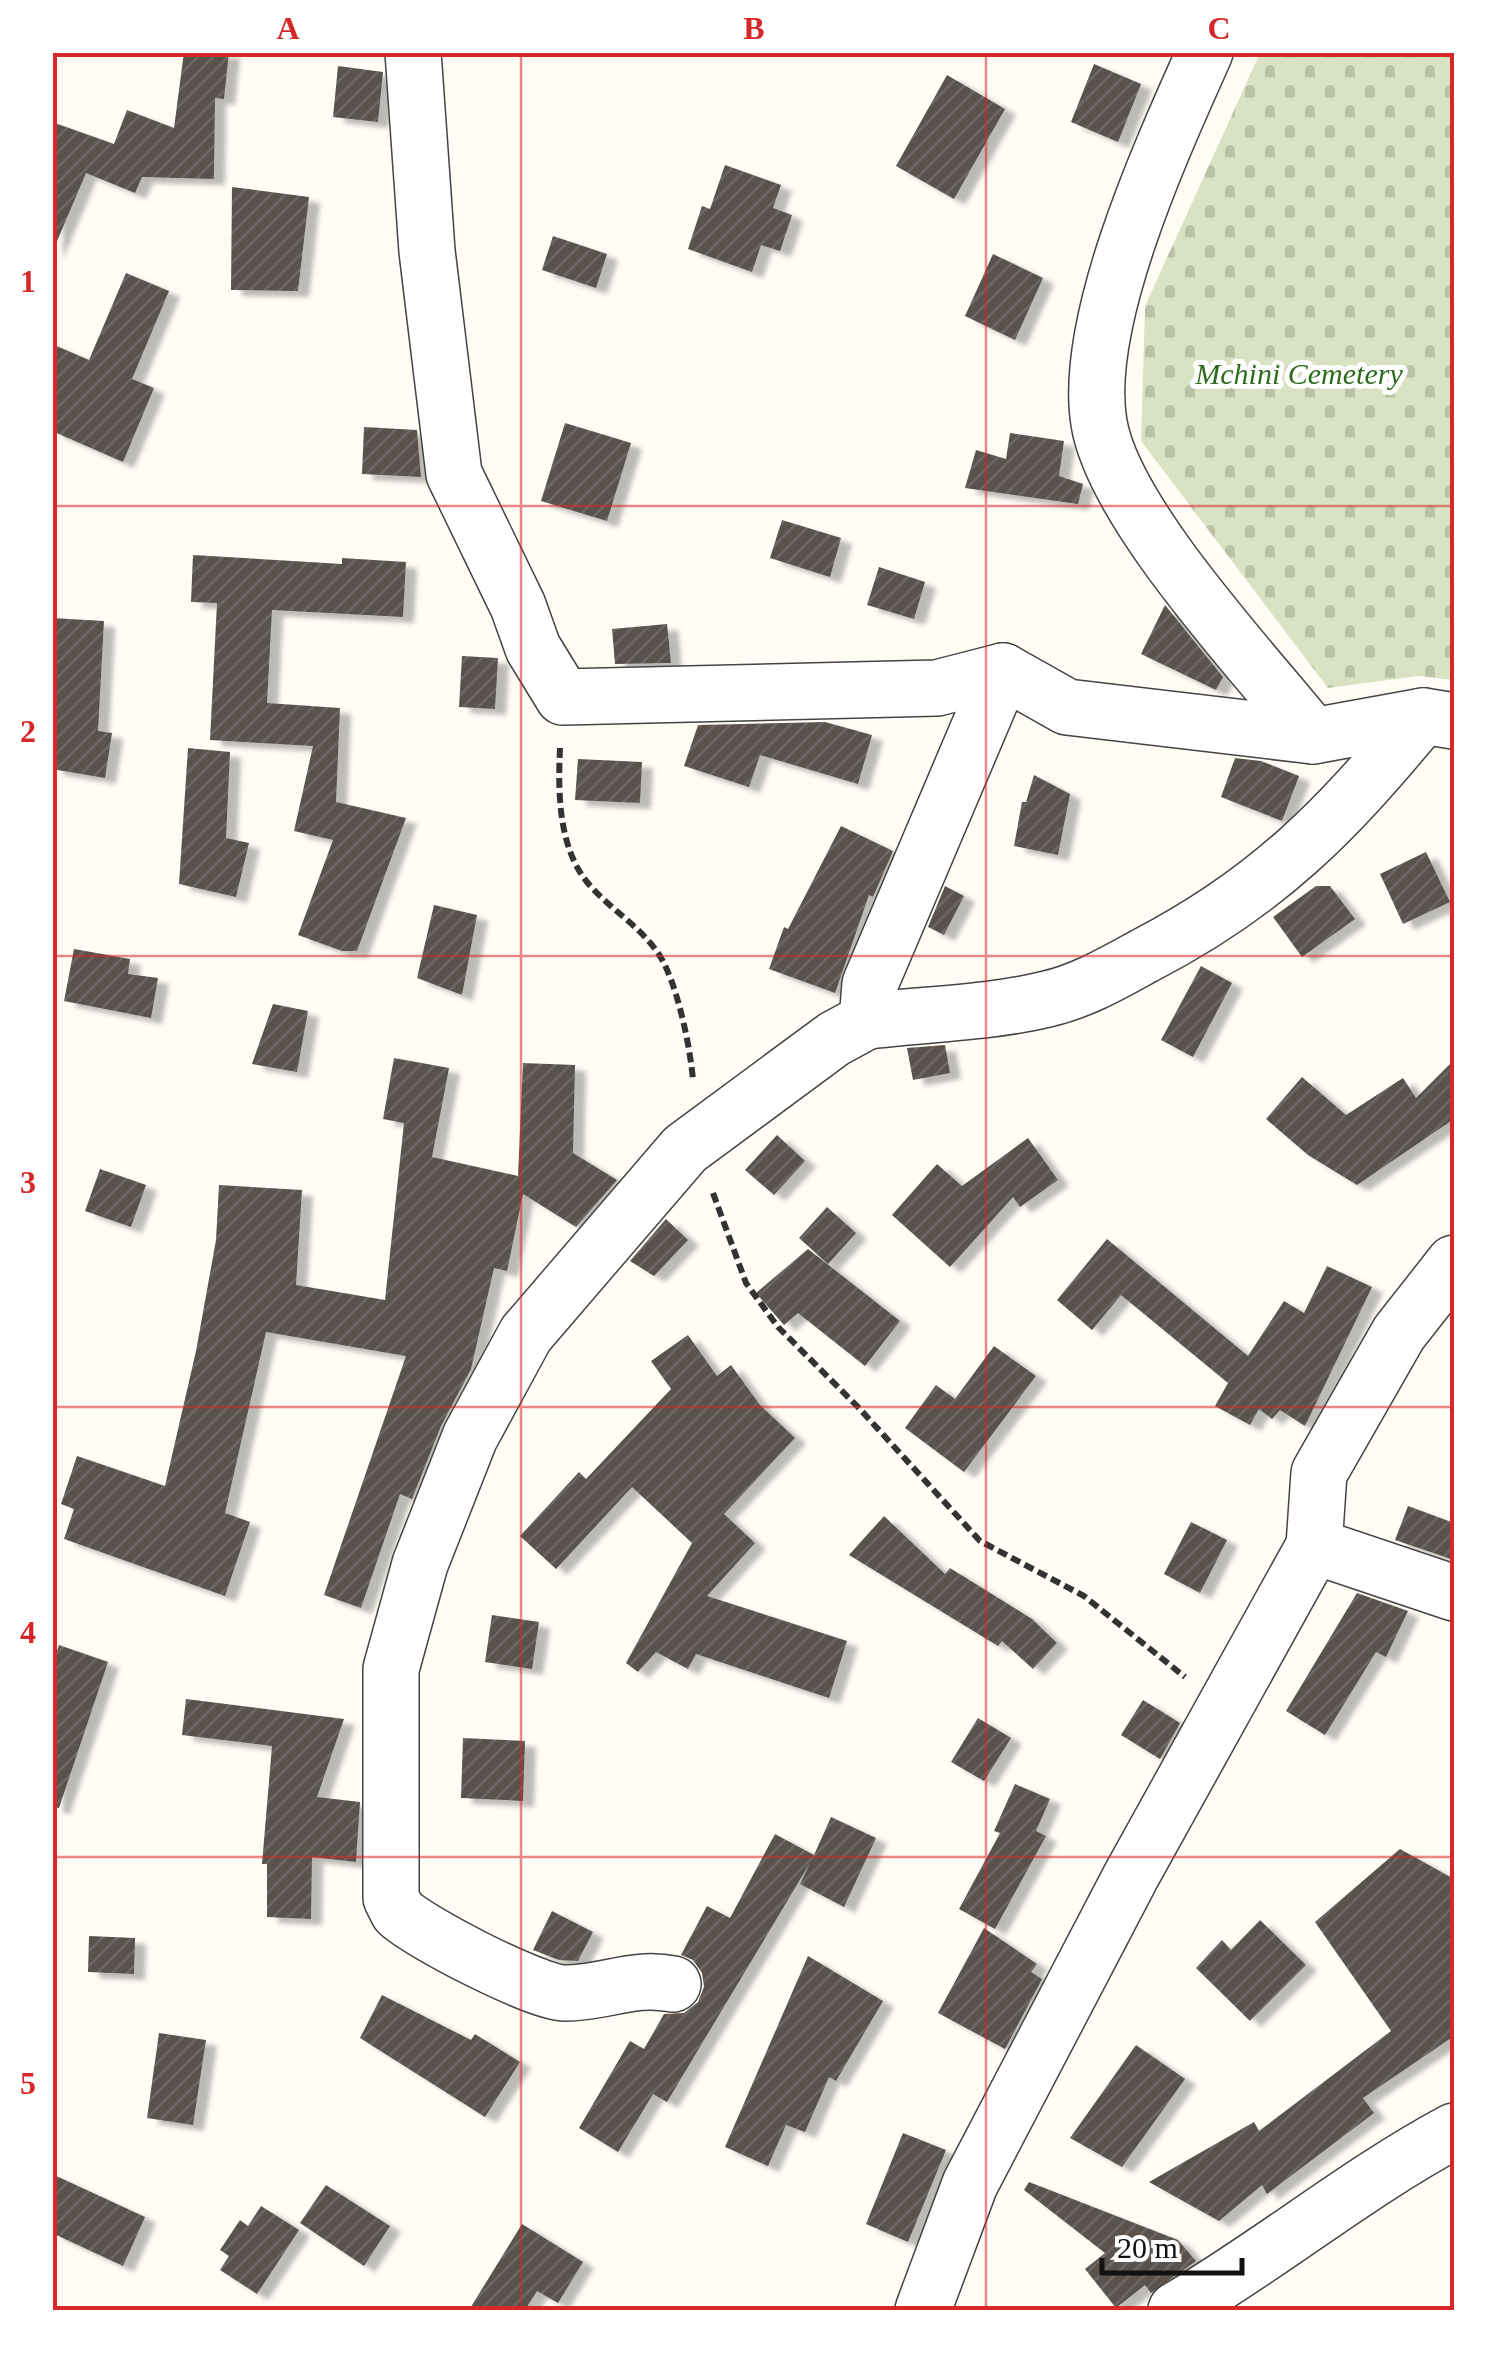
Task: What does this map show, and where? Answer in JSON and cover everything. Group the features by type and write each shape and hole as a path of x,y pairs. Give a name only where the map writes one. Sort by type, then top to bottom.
{"street":[{"path":"413,52 427,251 454,474 518,606 533,648 562,696 937,688 1003,671 1067,707 1313,736 1439,718"},
{"path":"1205,52 1151,174 1118,274 1098,373 1099,424 1121,486 1154,535 1313,736"},
{"path":"867,1022 870,984 1003,671"},
{"path":"673,1984 635,1980 594,1990 542,1990 398,1912 391,1898 392,1669 420,1564 470,1437 526,1334 685,1149 834,1039 867,1022 1047,999 1097,982 1183,936 1270,878 1439,718"},
{"path":"923,2310 970,2184 1131,1876 1314,1546 1319,1474 1400,1332 1454,1263"},
{"path":"1314,1546 1454,1593"},
{"path":"1176,2310 1230,2278 1405,2158 1454,2131"}],"path":[{"path":"562,696 559,806 585,880 661,956 694,1077 685,1149 708,1177 746,1283 778,1327 980,1541 1084,1596 1136,1643 1227,1708"}],"green space":[{"name":"Mchini Cemetery","path":"1260,53 1454,53 1454,680 1419,676 1328,688 1141,441 1145,306"}],"building":[{"path":"184,52 229,52 224,99 215,98 214,179 142,177 135,193 86,173 52,253 52,122 114,144 127,110 174,128"},
{"path":"1094,64 1141,84 1118,142 1071,122"},
{"path":"338,66 383,72 378,122 333,117"},
{"path":"947,75 1005,109 954,199 896,166"},
{"path":"725,165 781,185 773,208 792,215 780,251 761,245 752,272 688,249 702,206 710,209"},
{"path":"232,187 309,197 298,291 231,290"},
{"path":"553,236 607,254 596,288 542,270"},
{"path":"993,254 1043,278 1015,340 965,316"},
{"path":"126,273 169,291 132,379 154,388 123,462 52,431 52,344 89,360"},
{"path":"565,423 631,443 607,521 541,501"},
{"path":"364,427 417,430 421,477 362,474"},
{"path":"1010,433 1064,441 1059,476 1083,484 1078,504 965,488 976,450 1006,459"},
{"path":"782,520 841,538 830,577 770,558"},
{"path":"193,555 342,564 342,558 406,562 403,617 272,610 267,703 340,708 336,802 406,818 357,951 342,951 298,935 333,840 294,831 313,746 210,740 217,603 191,602"},
{"path":"879,567 925,582 914,619 867,605"},
{"path":"1165,605 1223,677 1216,690 1141,654"},
{"path":"52,618 104,621 98,731 112,733 105,778 52,769"},
{"path":"667,624 671,663 615,664 612,629"},
{"path":"462,656 498,658 495,709 459,707"},
{"path":"825,722 872,735 858,784 760,755 749,787 684,766 698,725"},
{"path":"188,748 230,752 226,838 249,843 236,897 179,884"},
{"path":"1235,758 1261,761 1299,776 1282,821 1221,797"},
{"path":"578,759 642,762 640,803 575,800"},
{"path":"1034,775 1070,794 1058,855 1014,846 1022,802 1026,802"},
{"path":"841,826 893,851 873,897 869,895 835,993 769,969 784,927 788,929"},
{"path":"1426,852 1450,902 1403,924 1380,874"},
{"path":"945,886 964,896 944,935 928,927"},
{"path":"1316,886 1330,886 1355,919 1302,957 1273,917"},
{"path":"434,905 477,915 462,995 417,978"},
{"path":"74,949 130,959 128,974 158,978 151,1018 64,1001"},
{"path":"1201,966 1232,983 1193,1057 1161,1040"},
{"path":"273,1004 308,1011 297,1072 252,1064"},
{"path":"945,1045 950,1073 913,1080 907,1048"},
{"path":"394,1058 449,1068 432,1157 518,1176 523,1063 575,1065 573,1153 617,1180 576,1227 523,1194 507,1271 494,1268 471,1369 441,1426 412,1499 400,1494 361,1608 324,1595 406,1356 266,1332 225,1513 250,1522 225,1596 64,1539 74,1509 61,1504 77,1456 165,1486 216,1240 219,1185 302,1190 296,1285 385,1300 404,1123 383,1119"},
{"path":"1454,1060 1454,1119 1357,1185 1308,1155 1266,1119 1302,1077 1346,1115 1403,1078 1416,1098"},
{"path":"777,1135 805,1161 774,1195 745,1170"},
{"path":"1028,1138 1058,1180 1020,1207 1013,1197 950,1267 892,1215 937,1164 962,1186"},
{"path":"100,1169 146,1185 131,1227 85,1211"},
{"path":"827,1207 856,1233 828,1264 799,1238"},
{"path":"666,1219 688,1240 654,1276 630,1261"},
{"path":"1107,1239 1248,1356 1284,1301 1304,1313 1327,1266 1372,1287 1305,1426 1280,1410 1272,1419 1259,1409 1250,1425 1215,1406 1228,1383 1121,1295 1092,1330 1057,1300"},
{"path":"808,1249 900,1321 865,1366 798,1313 784,1325 756,1293"},
{"path":"688,1335 717,1376 731,1365 760,1405 795,1438 724,1514 755,1543 707,1596 847,1641 829,1698 696,1654 688,1669 656,1652 638,1672 626,1663 692,1543 632,1487 556,1569 520,1536 579,1472 586,1479 671,1389 651,1361"},
{"path":"994,1346 1036,1376 964,1472 905,1428 936,1385 955,1399"},
{"path":"1408,1506 1454,1523 1454,1560 1395,1540"},
{"path":"884,1516 945,1574 950,1568 1032,1619 1057,1643 1033,1669 1002,1641 998,1646 849,1555"},
{"path":"1191,1522 1227,1540 1200,1593 1164,1574"},
{"path":"1357,1593 1408,1611 1386,1657 1376,1652 1325,1735 1286,1711"},
{"path":"492,1615 539,1622 532,1669 485,1662"},
{"path":"59,1645 108,1662 59,1808 52,1807 52,1666"},
{"path":"186,1699 344,1719 317,1797 360,1802 356,1862 312,1857 311,1919 267,1917 267,1864 262,1864 272,1746 182,1735"},
{"path":"1143,1700 1180,1723 1160,1759 1121,1735"},
{"path":"978,1718 1011,1738 984,1781 951,1762"},
{"path":"463,1738 525,1741 523,1801 461,1798"},
{"path":"1015,1784 1050,1799 1036,1831 1046,1836 995,1929 959,1909 1000,1833 994,1831"},
{"path":"831,1817 876,1838 844,1907 800,1884 810,1863 667,2102 653,2094 618,2152 579,2128 630,2041 644,2049 664,2014 684,2013 698,2002 704,1987 702,1973 693,1960 681,1955 707,1906 730,1918 775,1834 814,1855"},
{"path":"1400,1849 1454,1879 1454,2036 1363,2098 1374,2113 1267,2194 1262,2185 1219,2221 1149,2182 1254,2122 1259,2131 1391,2031 1315,1922"},
{"path":"552,1911 593,1932 578,1961 559,1960 533,1950"},
{"path":"1260,1920 1306,1965 1250,2021 1196,1968 1222,1940 1231,1950"},
{"path":"984,1928 1037,1964 1031,1972 1042,1979 1005,2049 938,2013"},
{"path":"89,1936 135,1938 134,1974 88,1972"},
{"path":"808,1956 883,2001 836,2081 829,2077 805,2132 786,2125 768,2166 725,2147"},
{"path":"382,1995 471,2040 475,2034 520,2062 485,2117 360,2038"},
{"path":"159,2033 206,2040 193,2125 147,2118"},
{"path":"1136,2045 1185,2079 1122,2167 1070,2138"},
{"path":"903,2133 946,2150 908,2242 866,2224"},
{"path":"52,2174 145,2217 123,2266 52,2233"},
{"path":"1029,2182 1178,2240 1196,2261 1151,2293 1145,2285 1116,2308 1085,2269 1105,2253 1024,2190"},
{"path":"326,2185 390,2226 364,2266 300,2223"},
{"path":"261,2206 299,2230 257,2294 220,2270 229,2256 220,2250 240,2220 248,2226"},
{"path":"522,2224 583,2262 558,2303 537,2291 525,2310 469,2310"}]}
